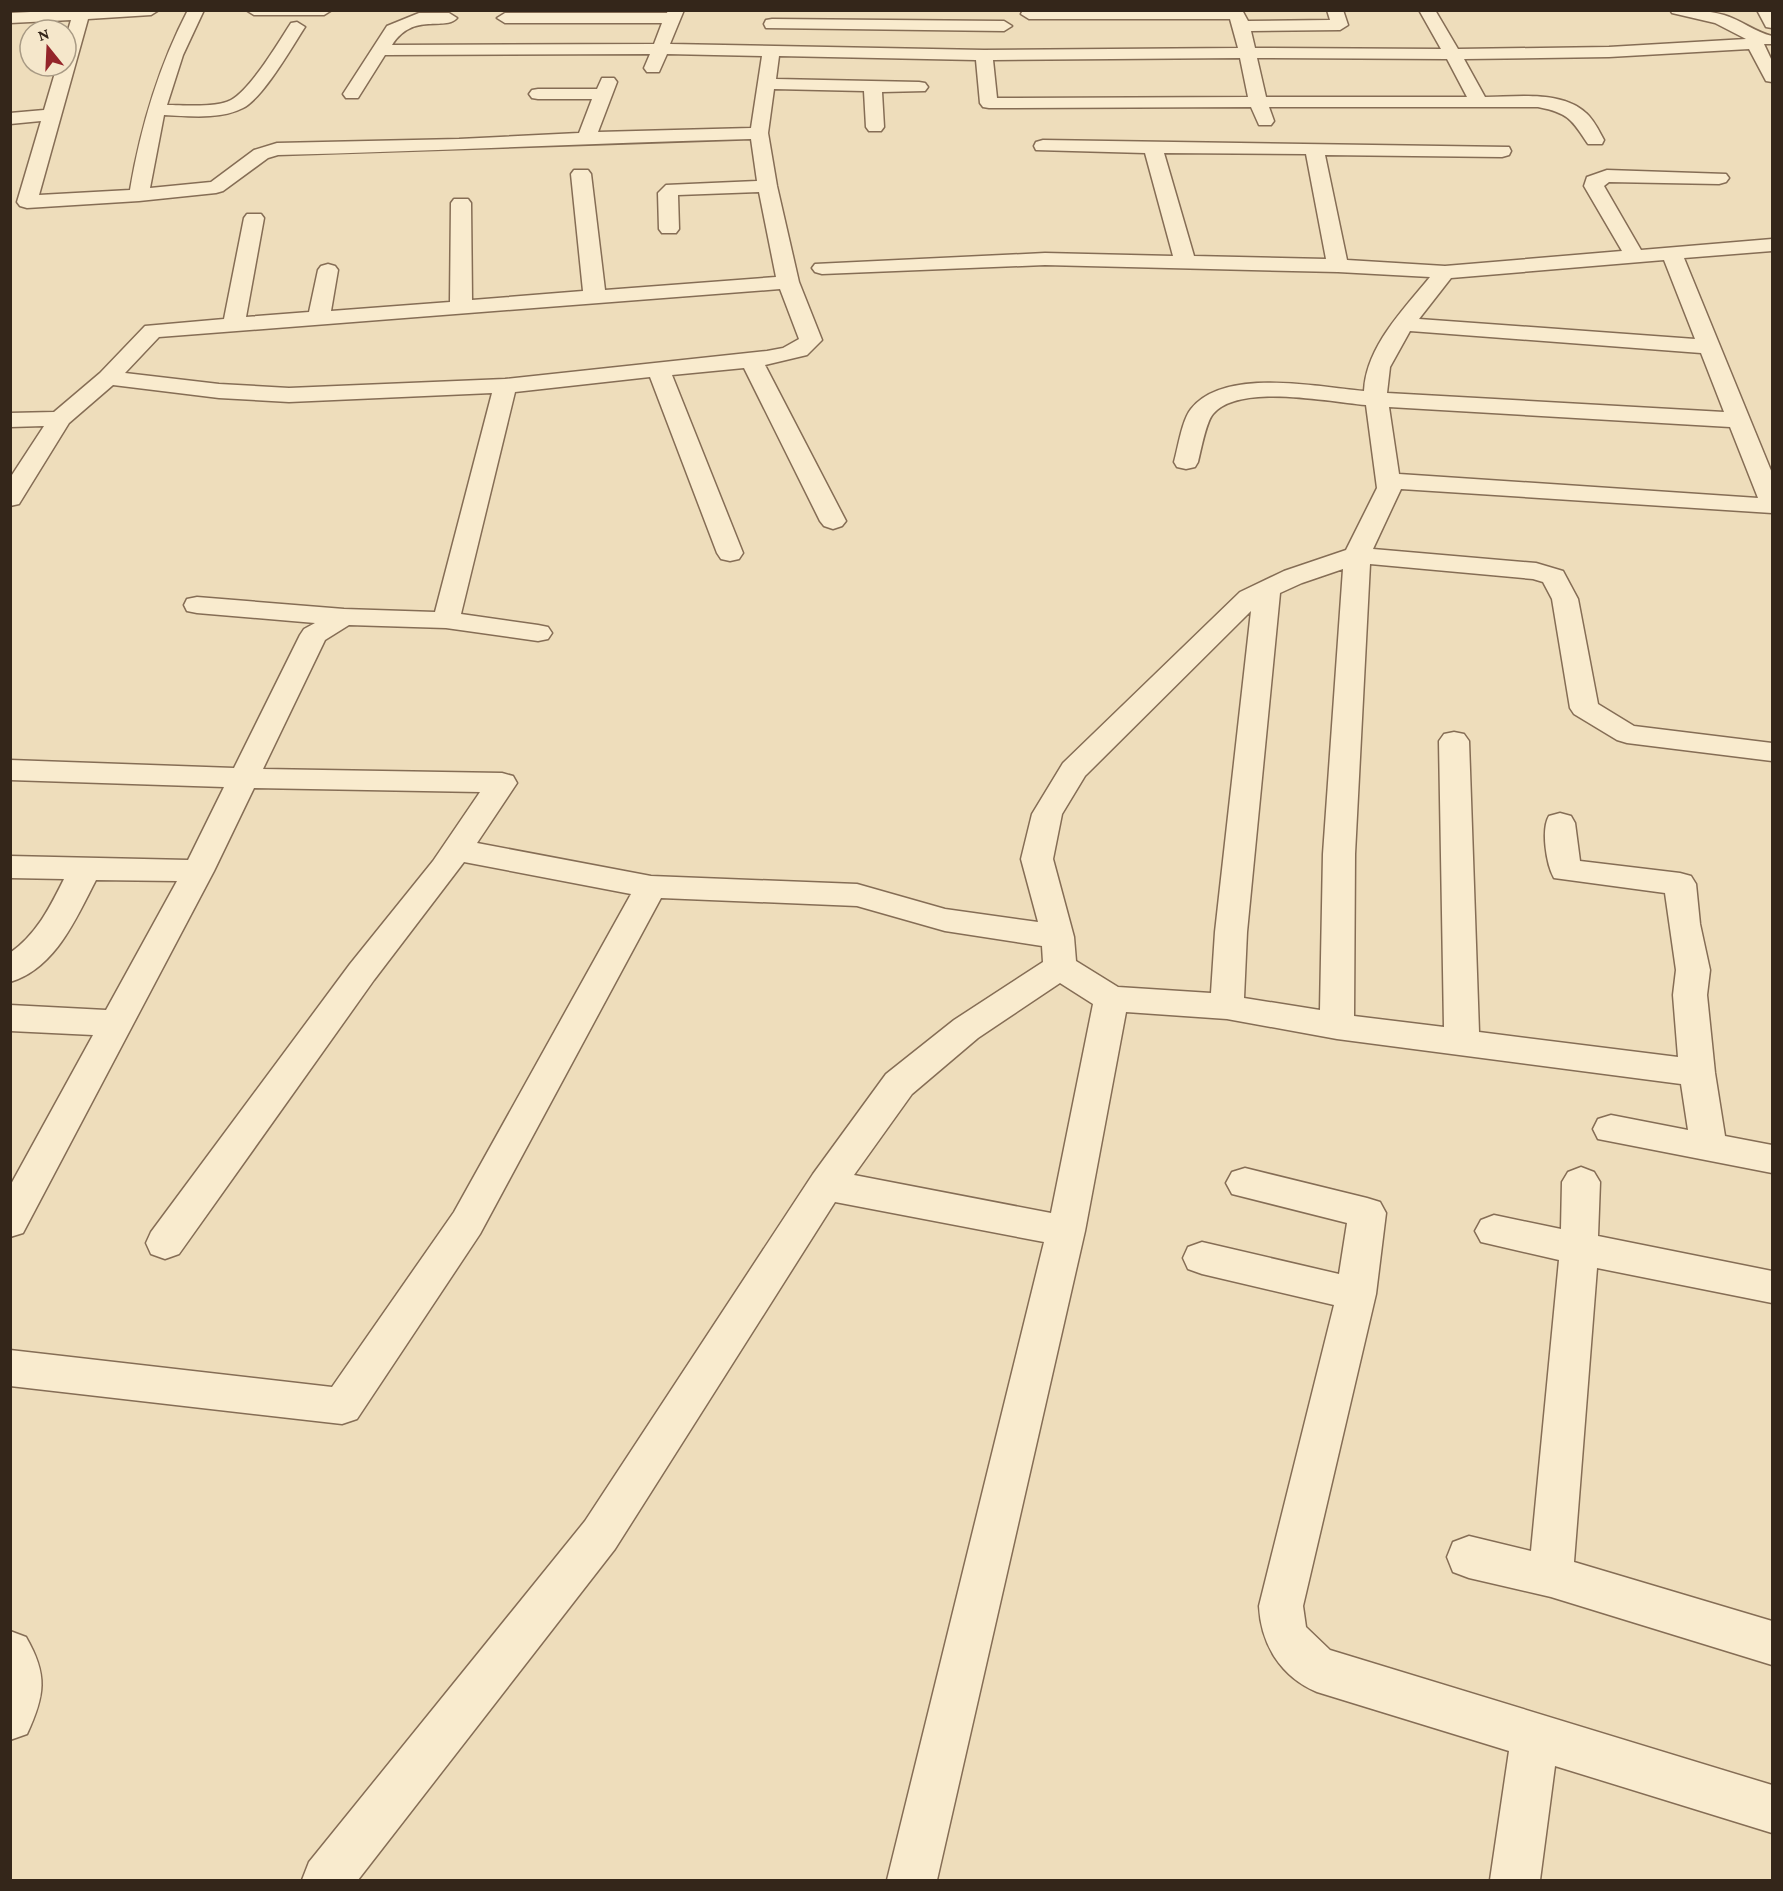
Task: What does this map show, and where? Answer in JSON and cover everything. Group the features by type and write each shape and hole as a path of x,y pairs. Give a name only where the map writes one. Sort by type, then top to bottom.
{"street":[{"path":"10,18 151,10"},
{"path":"139,195 147,142 155,110 176,48 196,10"},
{"path":"254,10 324,10"},
{"path":"1029,14 1238,17 1340,25 1335,10"},
{"path":"1427,10 1480,103"},
{"path":"1678,10 1720,19 1761,41 1773,77"},
{"path":"1765,10 1773,22"},
{"path":"352,94 393,30 422,14 450,18"},
{"path":"505,18 675,14 653,69"},
{"path":"78,25 81,15"},
{"path":"108,378 219,391 289,395 505,386 751,360 803,350 811,340 788,282 767,186 759,133 774,17 1004,26"},
{"path":"1238,17 1258,102 1280,148"},
{"path":"155,110 237,105 250,94 297,27"},
{"path":"379,50 660,49 984,55 1248,53 1383,55 1609,52 1761,41"},
{"path":"984,55 989,103 1538,102 1565,108 1581,116 1594,140"},
{"path":"1383,55 1400,103"},
{"path":"63,78 52,115 19,203 216,187 261,154 277,149 459,145 586,138 759,133"},
{"path":"766,84 919,87"},
{"path":"873,86 875,127"},
{"path":"538,93 606,88 586,138"},
{"path":"10,118 52,115"},
{"path":"1043,146 1502,151"},
{"path":"1153,147 1185,262"},
{"path":"1314,149 1338,266"},
{"path":"581,174 582,198 596,298"},
{"path":"1636,258 1594,186 1594,181 1607,176 1719,178"},
{"path":"669,229 668,193 673,189 767,186"},
{"path":"461,203 461,308"},
{"path":"234,325 254,218"},
{"path":"822,268 1045,259 1338,266 1445,272 1773,245"},
{"path":"1388,481 1773,504 1671,254"},
{"path":"319,319 328,270"},
{"path":"1337,1026 1339,854 1357,555 1389,488 1375,388 1379,367 1403,324 1445,272"},
{"path":"10,499 60,419 108,378 153,331 788,282"},
{"path":"1403,324 1709,347"},
{"path":"751,360 833,521"},
{"path":"658,370 730,553"},
{"path":"446,620 505,386"},
{"path":"1186,462 1200,413 1213,401 1261,389 1376,399 1738,420"},
{"path":"10,420 60,419"},
{"path":"1059,952 1037,860 1047,814 1074,770 1248,598 1293,577 1357,555 1536,571 1554,577 1564,599 1584,708 1627,734 1773,752"},
{"path":"1227,1007 1231,932 1267,589"},
{"path":"197,605 344,617 446,620 537,633"},
{"path":"10,1221 198,871 314,635 344,617"},
{"path":"1454,741 1462,1041"},
{"path":"10,770 242,778 502,783 444,869 362,972 165,1243"},
{"path":"1560,823 1565,870 1680,884 1684,924 1693,970 1690,995 1697,1073 1709,1148"},
{"path":"456,850 651,887 857,895 1059,952 1111,999 1227,1007 1337,1026 1697,1073"},
{"path":"10,867 198,871"},
{"path":"10,970 34,952 57,924 86,868"},
{"path":"10,1368 342,1406 467,1223 651,887"},
{"path":"327,1881 600,1535 826,1185 899,1084 1059,952"},
{"path":"912,1881 1066,1231 1111,999"},
{"path":"10,1018 117,1023"},
{"path":"1611,1129 1773,1159"},
{"path":"1551,1576 1579,1248 1581,1182"},
{"path":"1245,1183 1367,1213 1356,1294 1281,1606 1281,1623 1289,1644 1317,1669 1773,1809"},
{"path":"826,1185 1066,1231"},
{"path":"1494,1232 1773,1287"},
{"path":"1202,1258 1356,1294"},
{"path":"1469,1557 1551,1576 1773,1643"},
{"path":"10,1653 20,1668 19,1698 10,1717"},
{"path":"1515,1881 1535,1736"}]}
